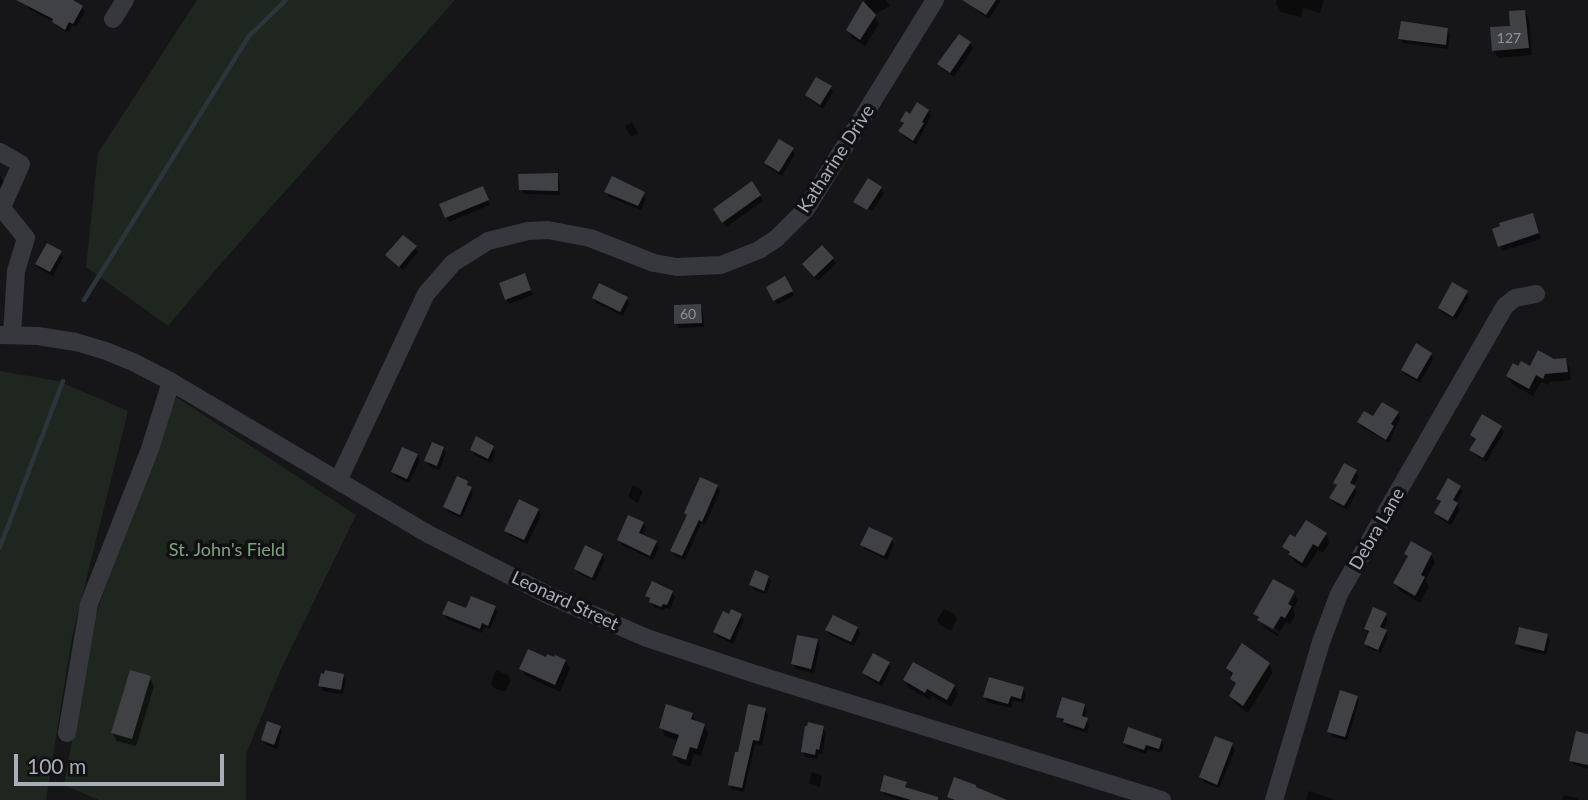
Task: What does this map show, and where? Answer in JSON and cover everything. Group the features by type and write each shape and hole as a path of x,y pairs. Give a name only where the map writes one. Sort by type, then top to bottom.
{"street":[{"path":"113,19 124,0"},
{"name":"Katharine Drive","path":"338,481 426,294 453,263 488,241 528,231 548,230 590,238 654,263 677,267 721,265 759,250 785,232 806,209 935,0"},
{"path":"0,152 21,164 1,206 26,238 16,271 6,335"},
{"name":"Debra Lane","path":"1274,800 1321,642 1339,594 1505,306 1515,298 1536,294"},
{"name":"Leonard Street","path":"6,335 50,338 92,346 127,359 488,565 582,611 647,638 1162,800"},
{"path":"67,733 89,604 150,449 171,382"}],"green space":[{"path":"197,0 455,0 168,326 86,267 98,153"},
{"path":"0,371 58,381 128,411 72,637 46,800 0,800"},
{"name":"St. John's Field","path":"176,397 356,515 281,669 246,754 246,800 99,800 64,785 94,619"}],"building":[{"path":"16,0 73,0 83,6 73,24 69,22 65,30 52,22 53,19"},
{"path":"962,0 996,0 986,15"},
{"path":"863,1 876,15 860,40 846,30"},
{"path":"1525,10 1529,48 1492,51 1490,27 1510,26 1509,11"},
{"path":"1401,21 1448,28 1446,45 1398,39"},
{"path":"959,34 971,42 950,73 937,64"},
{"path":"816,77 832,86 820,105 805,95"},
{"path":"917,102 929,110 913,141 898,131 904,123 900,121 906,111 910,114"},
{"path":"779,139 794,148 779,172 764,163"},
{"path":"558,173 558,191 519,190 518,174"},
{"path":"612,176 645,192 638,206 604,192"},
{"path":"868,178 882,187 867,210 853,202"},
{"path":"752,181 761,195 722,223 713,209"},
{"path":"483,186 489,200 445,218 439,204"},
{"path":"1533,213 1539,233 1498,247 1492,229 1500,226 1499,223"},
{"path":"403,235 417,246 399,267 385,255"},
{"path":"47,243 62,251 50,272 35,264"},
{"path":"822,245 834,258 814,277 802,264"},
{"path":"525,273 531,290 505,300 499,283"},
{"path":"785,276 793,291 773,301 766,287"},
{"path":"1452,282 1468,291 1453,317 1438,308"},
{"path":"599,283 628,297 620,312 592,298"},
{"path":"701,304 702,323 674,324 674,305"},
{"path":"1416,343 1432,353 1417,379 1401,370"},
{"path":"1538,350 1554,359 1566,358 1568,372 1545,374 1543,379 1536,375 1529,389 1506,376 1513,363 1518,366 1521,361 1530,366"},
{"path":"1382,402 1399,412 1391,424 1394,426 1386,440 1357,422 1364,411 1373,416"},
{"path":"1482,414 1502,426 1483,458 1469,450 1476,439 1470,435"},
{"path":"476,436 494,446 488,459 470,450"},
{"path":"432,442 444,447 437,466 424,461"},
{"path":"402,447 418,454 407,479 391,472"},
{"path":"1344,463 1357,470 1350,483 1356,486 1344,506 1329,498 1337,485 1333,483"},
{"path":"457,476 468,481 467,485 472,487 460,515 443,507"},
{"path":"700,477 718,485 702,522 699,520 682,556 670,551 687,515 684,513"},
{"path":"1448,478 1461,486 1453,500 1458,503 1448,521 1434,513 1441,501 1436,499"},
{"path":"519,499 539,509 524,540 504,531"},
{"path":"628,515 644,522 639,533 657,541 650,556 617,540"},
{"path":"1306,520 1327,533 1318,547 1313,544 1302,563 1282,547 1290,534 1295,537"},
{"path":"869,527 893,538 884,556 860,545"},
{"path":"1411,541 1432,553 1421,575 1425,577 1415,596 1393,583 1408,556 1404,554"},
{"path":"585,545 603,554 592,578 574,569"},
{"path":"755,570 769,576 764,591 749,585"},
{"path":"1273,579 1295,591 1288,604 1292,606 1285,618 1281,616 1273,629 1257,620 1259,617 1253,614"},
{"path":"652,581 673,591 667,605 663,604 661,607 649,602 650,598 645,596"},
{"path":"471,596 496,606 488,626 482,623 480,629 442,614 448,601 466,608"},
{"path":"1373,607 1387,613 1380,627 1387,630 1378,650 1364,644 1369,631 1364,629"},
{"path":"731,609 742,614 730,640 713,632 723,611 729,614"},
{"path":"833,615 858,627 851,642 825,630"},
{"path":"1519,627 1548,634 1544,651 1515,644"},
{"path":"797,635 818,639 811,669 791,664"},
{"path":"1242,643 1270,663 1243,706 1229,696 1236,683 1230,679 1233,673 1226,668"},
{"path":"528,649 546,657 547,654 554,657 555,655 566,660 555,685 519,669"},
{"path":"873,653 890,662 879,682 862,673"},
{"path":"913,662 955,685 947,700 927,689 925,693 903,680"},
{"path":"130,670 151,676 132,739 111,733"},
{"path":"325,670 344,674 341,690 318,686 321,673 324,674"},
{"path":"989,677 1024,687 1021,699 1011,696 1008,704 983,697"},
{"path":"1340,690 1358,696 1345,737 1327,732"},
{"path":"1062,697 1085,704 1082,716 1088,718 1084,729 1056,717"},
{"path":"666,704 693,713 691,719 705,724 697,749 690,747 686,760 672,755 679,735 659,728"},
{"path":"748,704 766,708 759,741 753,740 742,788 728,785"},
{"path":"267,721 281,726 274,745 261,740"},
{"path":"808,722 824,726 819,750 816,749 815,755 801,752"},
{"path":"1128,727 1162,739 1159,749 1146,745 1144,750 1123,743"},
{"path":"1576,731 1588,734 1588,765 1569,761"},
{"path":"1215,736 1233,743 1217,785 1199,777"},
{"path":"884,775 907,782 905,787 938,797 938,800 911,800 880,791"},
{"path":"954,777 1007,800 955,800 947,797"}],"waterway":[{"path":"84,300 249,36 286,0"},
{"path":"0,547 63,381"}]}
